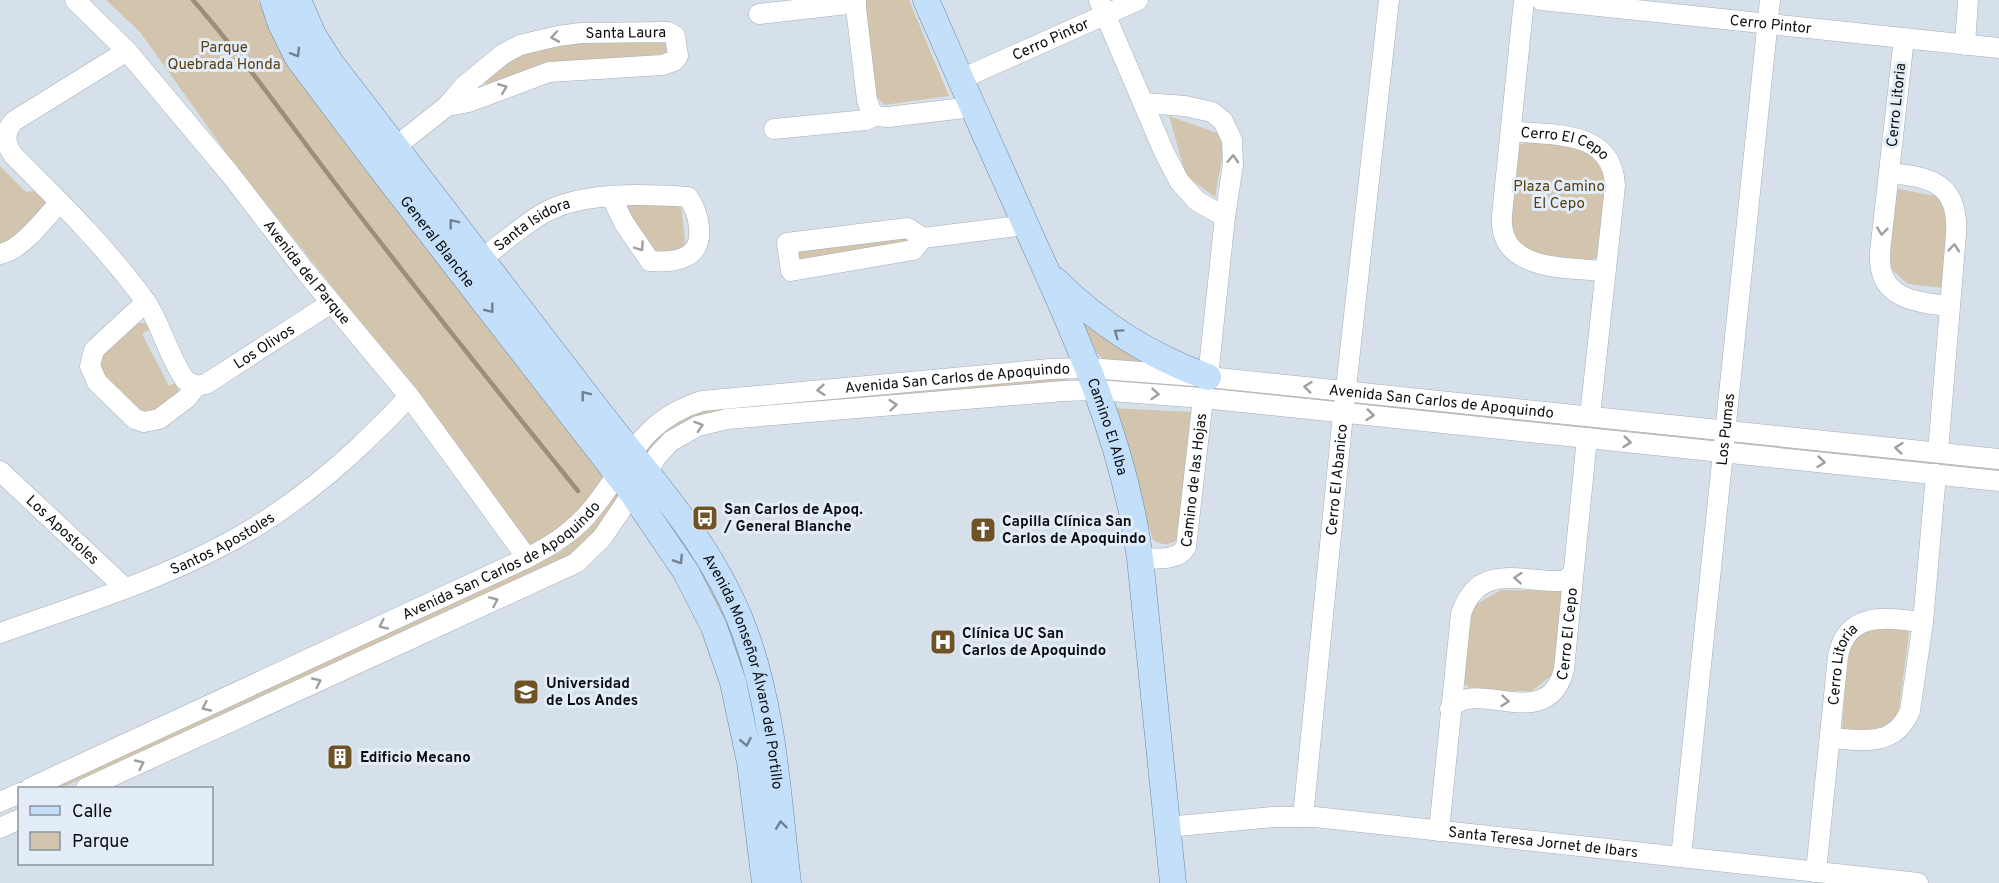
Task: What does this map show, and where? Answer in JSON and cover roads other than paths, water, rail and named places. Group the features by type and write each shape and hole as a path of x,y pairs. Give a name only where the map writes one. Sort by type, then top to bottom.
{"main road":[{"name":"General Blanche","path":"273,0 281,24 298,58 386,155 472,267 616,474"},
{"name":"General Blanche","path":"298,0 321,49 386,155"},
{"name":"Camino El Alba","path":"926,0 1093,379 1112,430 1124,472 1140,558 1173,883"},
{"name":"General Blanche","path":"472,267 630,452"},
{"path":"1046,270 1095,316 1130,341 1172,363 1205,387"},
{"name":"Avenida Monseñor Álvaro del Portillo","path":"630,452 704,549 731,599 752,653 765,709 789,883"},
{"name":"Avenida Monseñor Álvaro del Portillo","path":"616,474 633,494 686,572 701,599 724,654 740,710 750,762 765,883"}],"street":[{"name":"Avenida del Parque","path":"75,0 127,51 230,174 331,303 409,396 527,558"},
{"name":"Cerro Pintor","path":"961,79 1102,7 1136,0"},
{"name":"Cerro El Abanico","path":"1303,817 1343,412 1389,0"},
{"name":"Cerro El Cepo","path":"1524,0 1502,223 1508,245 1520,257 1536,263 1605,271"},
{"name":"Cerro Pintor","path":"1541,0 1999,48"},
{"name":"Los Pumas","path":"1681,857 1770,0"},
{"path":"1965,45 1968,0"},
{"path":"759,14 856,2 867,100 875,116"},
{"path":"1102,7 1164,152 1179,181 1197,201 1225,217"},
{"name":"Santa Laura","path":"386,155 447,106 464,86 504,54 520,45 581,33 668,32 675,36 678,56 674,61 662,65 549,72 469,102 447,106"},
{"name":"Cerro Litoria","path":"1904,38 1880,260 1883,276 1893,290 1909,300 1949,306"},
{"path":"127,51 14,122 3,137 14,156 104,248 146,302 182,375 189,383 196,386"},
{"name":"Camino de las Hojas","path":"1140,558 1174,557 1182,553 1186,547 1234,155 1233,140 1227,126 1218,116 1206,109 1144,103"},
{"path":"774,129 866,120 875,116 888,117 973,107"},
{"name":"Cerro El Cepo","path":"1511,131 1584,140 1598,147 1608,159 1614,176 1615,186 1590,416"},
{"path":"1889,172 1930,180 1944,190 1953,204 1956,224 1938,452"},
{"name":"Santa Isidora","path":"472,267 543,214 572,202 593,197 611,196 688,197 696,208 699,224 695,249 688,256 666,262 650,261 624,223 611,196"},
{"path":"0,254 9,252 19,245 60,202"},
{"path":"923,237 913,250 791,271 787,243 908,228 923,237 1026,225"},
{"name":"Los Olivos","path":"146,302 94,350 90,366 97,382 135,419 144,422 159,419 187,398 196,386 210,382 331,303"},
{"name":"Avenida San Carlos de Apoquindo","path":"34,787 527,558 559,541 587,514 630,452 647,432 666,417 688,405 702,401 1050,369 1093,379 1205,387 1346,391 1999,459"},
{"name":"Avenida San Carlos de Apoquindo","path":"90,787 576,563 602,538 646,472 671,441 688,430 712,422 1063,391 1093,379"},
{"name":"Avenida San Carlos de Apoquindo","path":"1205,387 1343,412 1999,481"},
{"name":"Santos Apostoles","path":"0,633 183,565 257,526 299,498 334,470 409,396"},
{"name":"Cerro El Cepo","path":"1450,709 1457,702 1468,699 1535,702 1555,690 1564,669 1587,438"},
{"name":"Los Apostoles","path":"0,471 125,588"},
{"path":"1830,738 1879,740 1892,734 1903,724 1910,711 1923,622 1936,474"},
{"name":"Cerro El Cepo","path":"1439,831 1461,614 1468,597 1487,581 1502,577 1562,581 1573,573"},
{"name":"Cerro Litoria","path":"1816,872 1838,656 1846,635 1858,624 1875,618 1923,622"},
{"path":"0,802 18,794"},
{"name":"Santa Teresa Jornet de Ibars","path":"1167,827 1303,817 1918,883"},
{"path":"0,828 18,820"}],"waterway":[{"path":"193,0 250,70 429,304 578,491"}],"place":[{"name":"San Carlos de Apoq. / General Blanche","path":"705,518"},
{"name":"Capilla Clínica San Carlos de Apoquindo","path":"983,530"},
{"name":"Clínica UC San Carlos de Apoquindo","path":"943,642"},
{"name":"Universidad de Los Andes","path":"526,692"},
{"name":"Edificio Mecano","path":"340,757"}],"park label":[{"name":"Parque Quebrada Honda","path":"224,56"},
{"name":"Plaza Camino El Cepo","path":"1559,194"}]}
